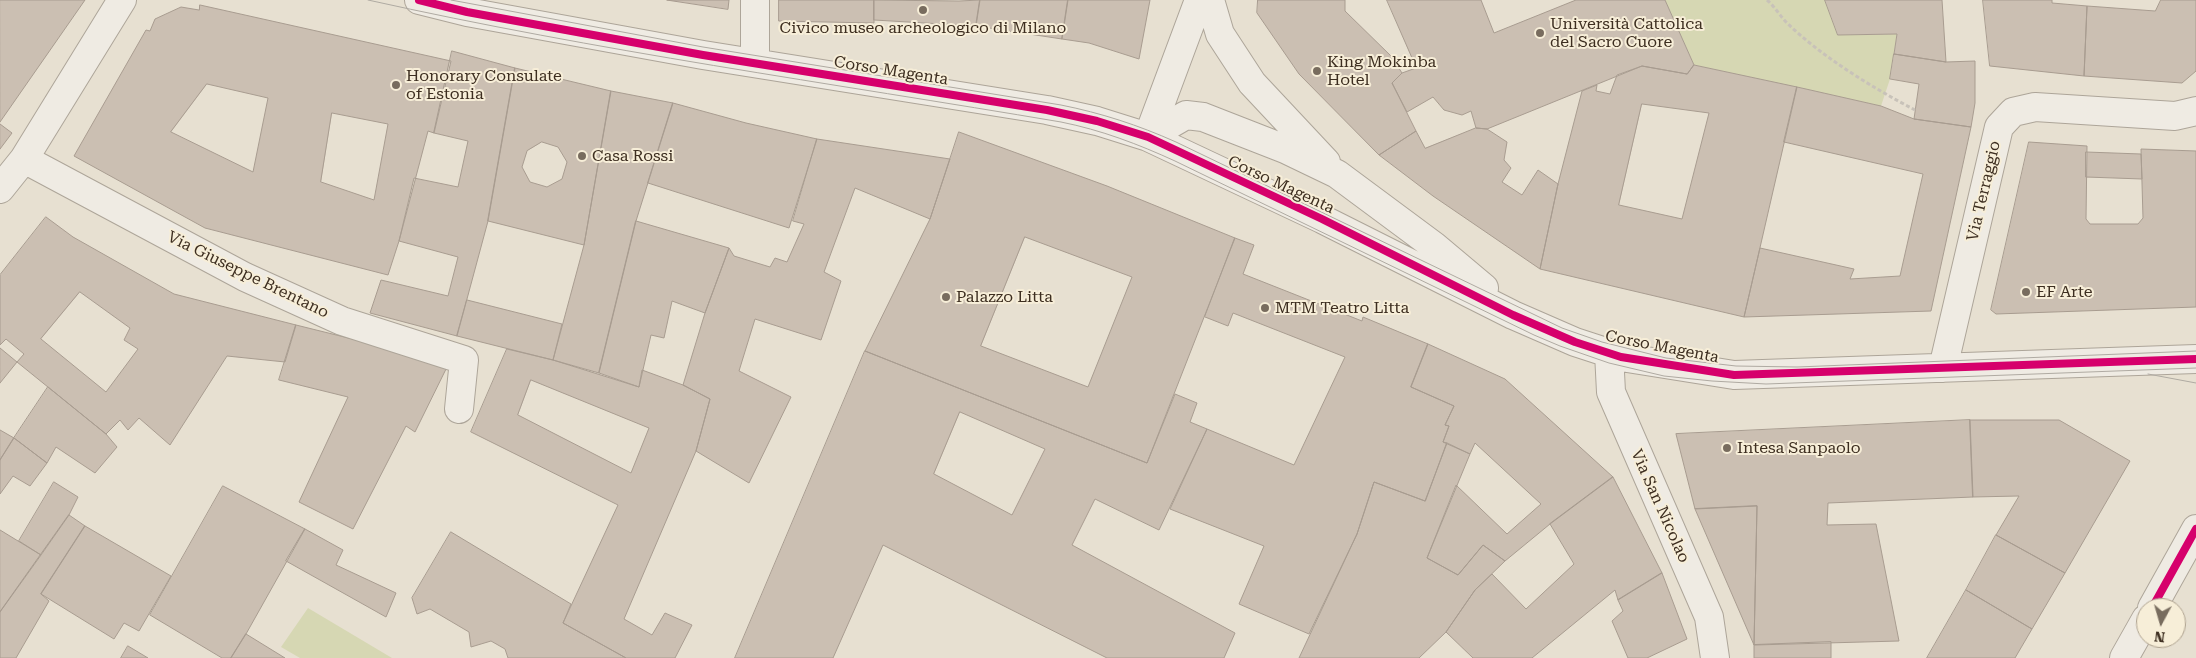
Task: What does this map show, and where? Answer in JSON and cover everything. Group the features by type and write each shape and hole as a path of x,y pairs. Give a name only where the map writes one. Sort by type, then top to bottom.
{"street":[{"path":"0,189 24,159 122,0"},
{"name":"Corso Magenta","path":"419,0 468,12 703,55 1047,110 1097,121 1148,137 1322,219 1513,315 1575,342 1609,353 1665,365 1734,374 2120,362"},
{"path":"755,0 755,62"},
{"path":"1148,137 1199,0"},
{"path":"1210,0 1220,34 1252,83 1337,174"},
{"name":"Via Terraggio","path":"1943,368 1999,127 2013,112 2035,107 2175,116 2196,111"},
{"name":"Corso Magenta","path":"1148,137 1186,115 1204,117 1255,136 1337,174 1434,246 1513,315"},
{"name":"Via Giuseppe Brentano","path":"24,159 245,277 342,321 464,360 458,409"},
{"name":"Via San Nicolao","path":"1609,353 1611,392 1709,618 1715,658"},
{"path":"2120,362 2196,359"},
{"path":"2120,362 2188,372 2196,375"},
{"path":"2158,598 2196,529"},
{"path":"2124,658 2136,637"}],"path":[{"path":"1767,0 1787,22 1822,52 1892,98 1915,110"}],"green space":[{"path":"1665,0 1825,0 1838,35 1897,34 1890,79 1881,106 1694,65"},
{"path":"308,608 392,658 300,658 281,647"}],"building":[{"path":"0,0 85,0 0,122"},
{"path":"667,0 729,0 728,9"},
{"path":"779,0 874,0 874,23 779,21"},
{"path":"874,0 980,0 976,26 874,20"},
{"path":"980,0 1068,0 1062,39 976,26"},
{"path":"1068,0 1150,0 1139,59 1089,43 1062,39"},
{"path":"1258,0 1345,0 1345,11 1391,56 1402,73 1392,83 1416,131 1379,155 1299,74 1257,13"},
{"name":"Università Cattolica del Sacro Cuore","path":"1387,0 1481,0 1494,33 1576,0 1665,0 1694,65 1687,74 1642,66 1487,129 1476,128 1471,111 1462,115 1444,110 1433,97 1407,112 1392,83 1402,73 1416,68"},
{"path":"1825,0 1942,0 1946,62 1894,54 1897,34 1838,35"},
{"path":"1983,0 2052,0 2052,3 2087,6 2084,76 1990,66"},
{"path":"2161,0 2196,0 2196,71 2182,83 2084,76 2087,6 2155,11"},
{"path":"200,5 451,61 434,133 428,131 388,275 205,228 74,156 146,30 150,31 155,19 181,7 199,10","holes":["207,84 268,98 253,172 171,132","332,113 388,124 374,200 321,182"]},
{"path":"452,51 515,68 488,221 457,336 370,313 381,280 448,296 458,257 399,241 414,178 458,187 468,141 434,133"},
{"path":"1894,54 1946,62 1975,61 1975,103 1971,127 1914,119 1919,84 1890,79"},
{"path":"1694,65 1797,87 1744,317 1540,269 1558,184 1582,91 1597,85 1596,91 1610,94 1617,75 1642,66 1687,74","holes":["1642,104 1709,113 1682,219 1619,205"]},
{"name":"Casa Rossi","path":"515,68 611,91 584,245 488,221","holes":["542,142 558,147 567,162 562,179 547,187 530,182 522,167 527,151"]},
{"path":"1797,87 1881,106 1914,119 1971,127 1931,311 1744,317 1760,248 1854,269 1850,279 1900,276 1923,174 1784,142"},
{"path":"611,91 673,103 636,221 599,373 553,360 584,245"},
{"path":"673,103 746,123 817,139 789,228 648,183"},
{"path":"0,124 12,133 0,149"},
{"path":"1476,128 1487,129 1507,142 1504,160 1511,168 1502,182 1522,195 1538,170 1558,184 1540,269 1433,196 1379,155 1416,131 1425,148"},
{"name":"Palazzo Litta","path":"959,132 1107,186 1235,238 1147,463 865,351 930,219","holes":["1025,237 1132,277 1088,387 981,346"]},
{"path":"817,139 950,159 930,219 855,188 824,272 841,281 821,340 755,319 739,371 791,397 749,483 696,451 710,399 683,385 705,313 729,248 734,256 770,267 775,258 787,262 804,224 793,221"},
{"path":"2029,142 2087,146 2086,219 2090,224 2138,224 2143,218 2141,149 2196,151 2196,307 1996,314 1991,310"},
{"path":"2086,152 2141,154 2142,179 2086,177"},
{"path":"46,217 73,237 174,294 296,325 285,362 227,356 170,445 139,418 128,430 120,420 106,434 17,362 24,354 6,339 0,345 0,275","holes":["80,292 130,328 124,340 138,349 106,392 41,339"]},
{"path":"636,221 729,248 705,313 672,301 664,338 651,335 639,387 599,373"},
{"path":"1235,238 1254,245 1243,274 1362,321 1363,317 1428,344 1411,387 1454,406 1445,425 1449,426 1443,442 1447,443 1425,501 1374,482 1357,534 1309,634 1239,604 1264,546 1170,509 1207,429 1294,465 1345,357 1233,313 1228,326 1205,317"},
{"path":"467,300 562,324 553,360 457,336"},
{"path":"296,325 449,363 415,432 406,426 353,529 299,502 348,397 279,380"},
{"path":"1428,344 1505,379 1613,477 1550,524 1505,561 1483,545 1458,575 1427,558 1456,485 1507,534 1541,504 1475,443 1470,454 1443,442 1449,426 1445,425 1454,406 1411,387"},
{"path":"0,348 17,362 0,383"},
{"path":"507,349 553,360 639,387 642,370 683,385 710,399 696,451 624,619 652,635 665,613 692,625 675,658 626,658 563,623 618,505 471,432","holes":["531,380 649,428 631,473 518,415"]},
{"path":"865,351 1147,463 1175,394 1197,403 1190,422 1207,429 1159,530 1095,499 1072,545 1235,633 1224,658 1107,658 883,545 833,658 735,658","holes":["960,412 1045,449 1012,515 934,474"]},
{"path":"48,387 106,434 117,447 95,473 56,447 47,463 14,438"},
{"path":"1970,420 2059,420 2130,461 2065,573 1996,535 2019,496 1973,497"},
{"path":"1970,420 1973,497 1828,503 1827,525 1876,524 1899,641 1754,645 1757,506 1695,509 1676,434"},
{"path":"0,430 14,438 0,460"},
{"path":"14,438 47,463 30,486 13,476 0,494 0,460"},
{"path":"1447,443 1470,454 1427,558 1458,575 1483,545 1505,561 1475,590 1446,632 1419,658 1299,658 1357,534 1374,482 1425,501"},
{"path":"1613,477 1662,573 1618,600 1615,590 1532,658 1473,658 1446,632 1475,590 1492,574 1526,609 1574,564 1550,524"},
{"path":"54,482 78,497 69,515 41,555 19,541"},
{"path":"223,486 305,529 231,658 222,658 150,615"},
{"path":"1757,506 1754,645 1695,509"},
{"path":"69,515 85,526 41,594 49,601 16,658 0,658 0,612"},
{"path":"85,526 171,576 139,631 124,623 114,639 41,594"},
{"path":"305,529 343,550 336,565 396,593 386,617 286,561"},
{"path":"0,530 41,555 0,612"},
{"path":"451,532 571,604 563,623 626,658 508,658 505,649 491,641 471,647 469,632 430,609 417,614 412,598"},
{"path":"1996,535 2065,573 2032,629 1966,590"},
{"path":"1662,573 1687,639 1647,658 1628,658 1612,621 1623,611 1618,600"},
{"path":"1966,590 2032,629 2015,658 1927,658"},
{"path":"246,634 285,658 231,658"},
{"path":"1831,642 1831,658 1754,658 1754,645"},
{"path":"128,646 148,658 121,658"}],"tram line":[{"path":"368,0 627,51 1061,122 1105,133 1175,161 1534,335 1609,363 1664,376 1766,384 2196,368"},
{"path":"451,0 703,47 1061,105 1105,116 1148,130 1176,142 1562,328 1602,342 1666,358 1736,366 1797,367 2196,351"},
{"path":"2148,374 2196,383"}],"cycle path":[{"path":"419,0 467,12 703,55 1047,110 1097,121 1148,137 1322,219 1513,315 1575,342 1621,357 1734,375 2196,359"},
{"path":"2158,598 2196,529"}],"place":[{"name":"Civico museo archeologico di Milano","path":"923,10"},
{"name":"Università Cattolica del Sacro Cuore","path":"1540,33"},
{"name":"King Mokinba Hotel","path":"1317,71"},
{"name":"Honorary Consulate of Estonia","path":"396,85"},
{"name":"Casa Rossi","path":"582,156"},
{"name":"EF Arte","path":"2026,292"},
{"name":"Palazzo Litta","path":"946,297"},
{"name":"MTM Teatro Litta","path":"1265,308"},
{"name":"Intesa Sanpaolo","path":"1727,448"}]}
